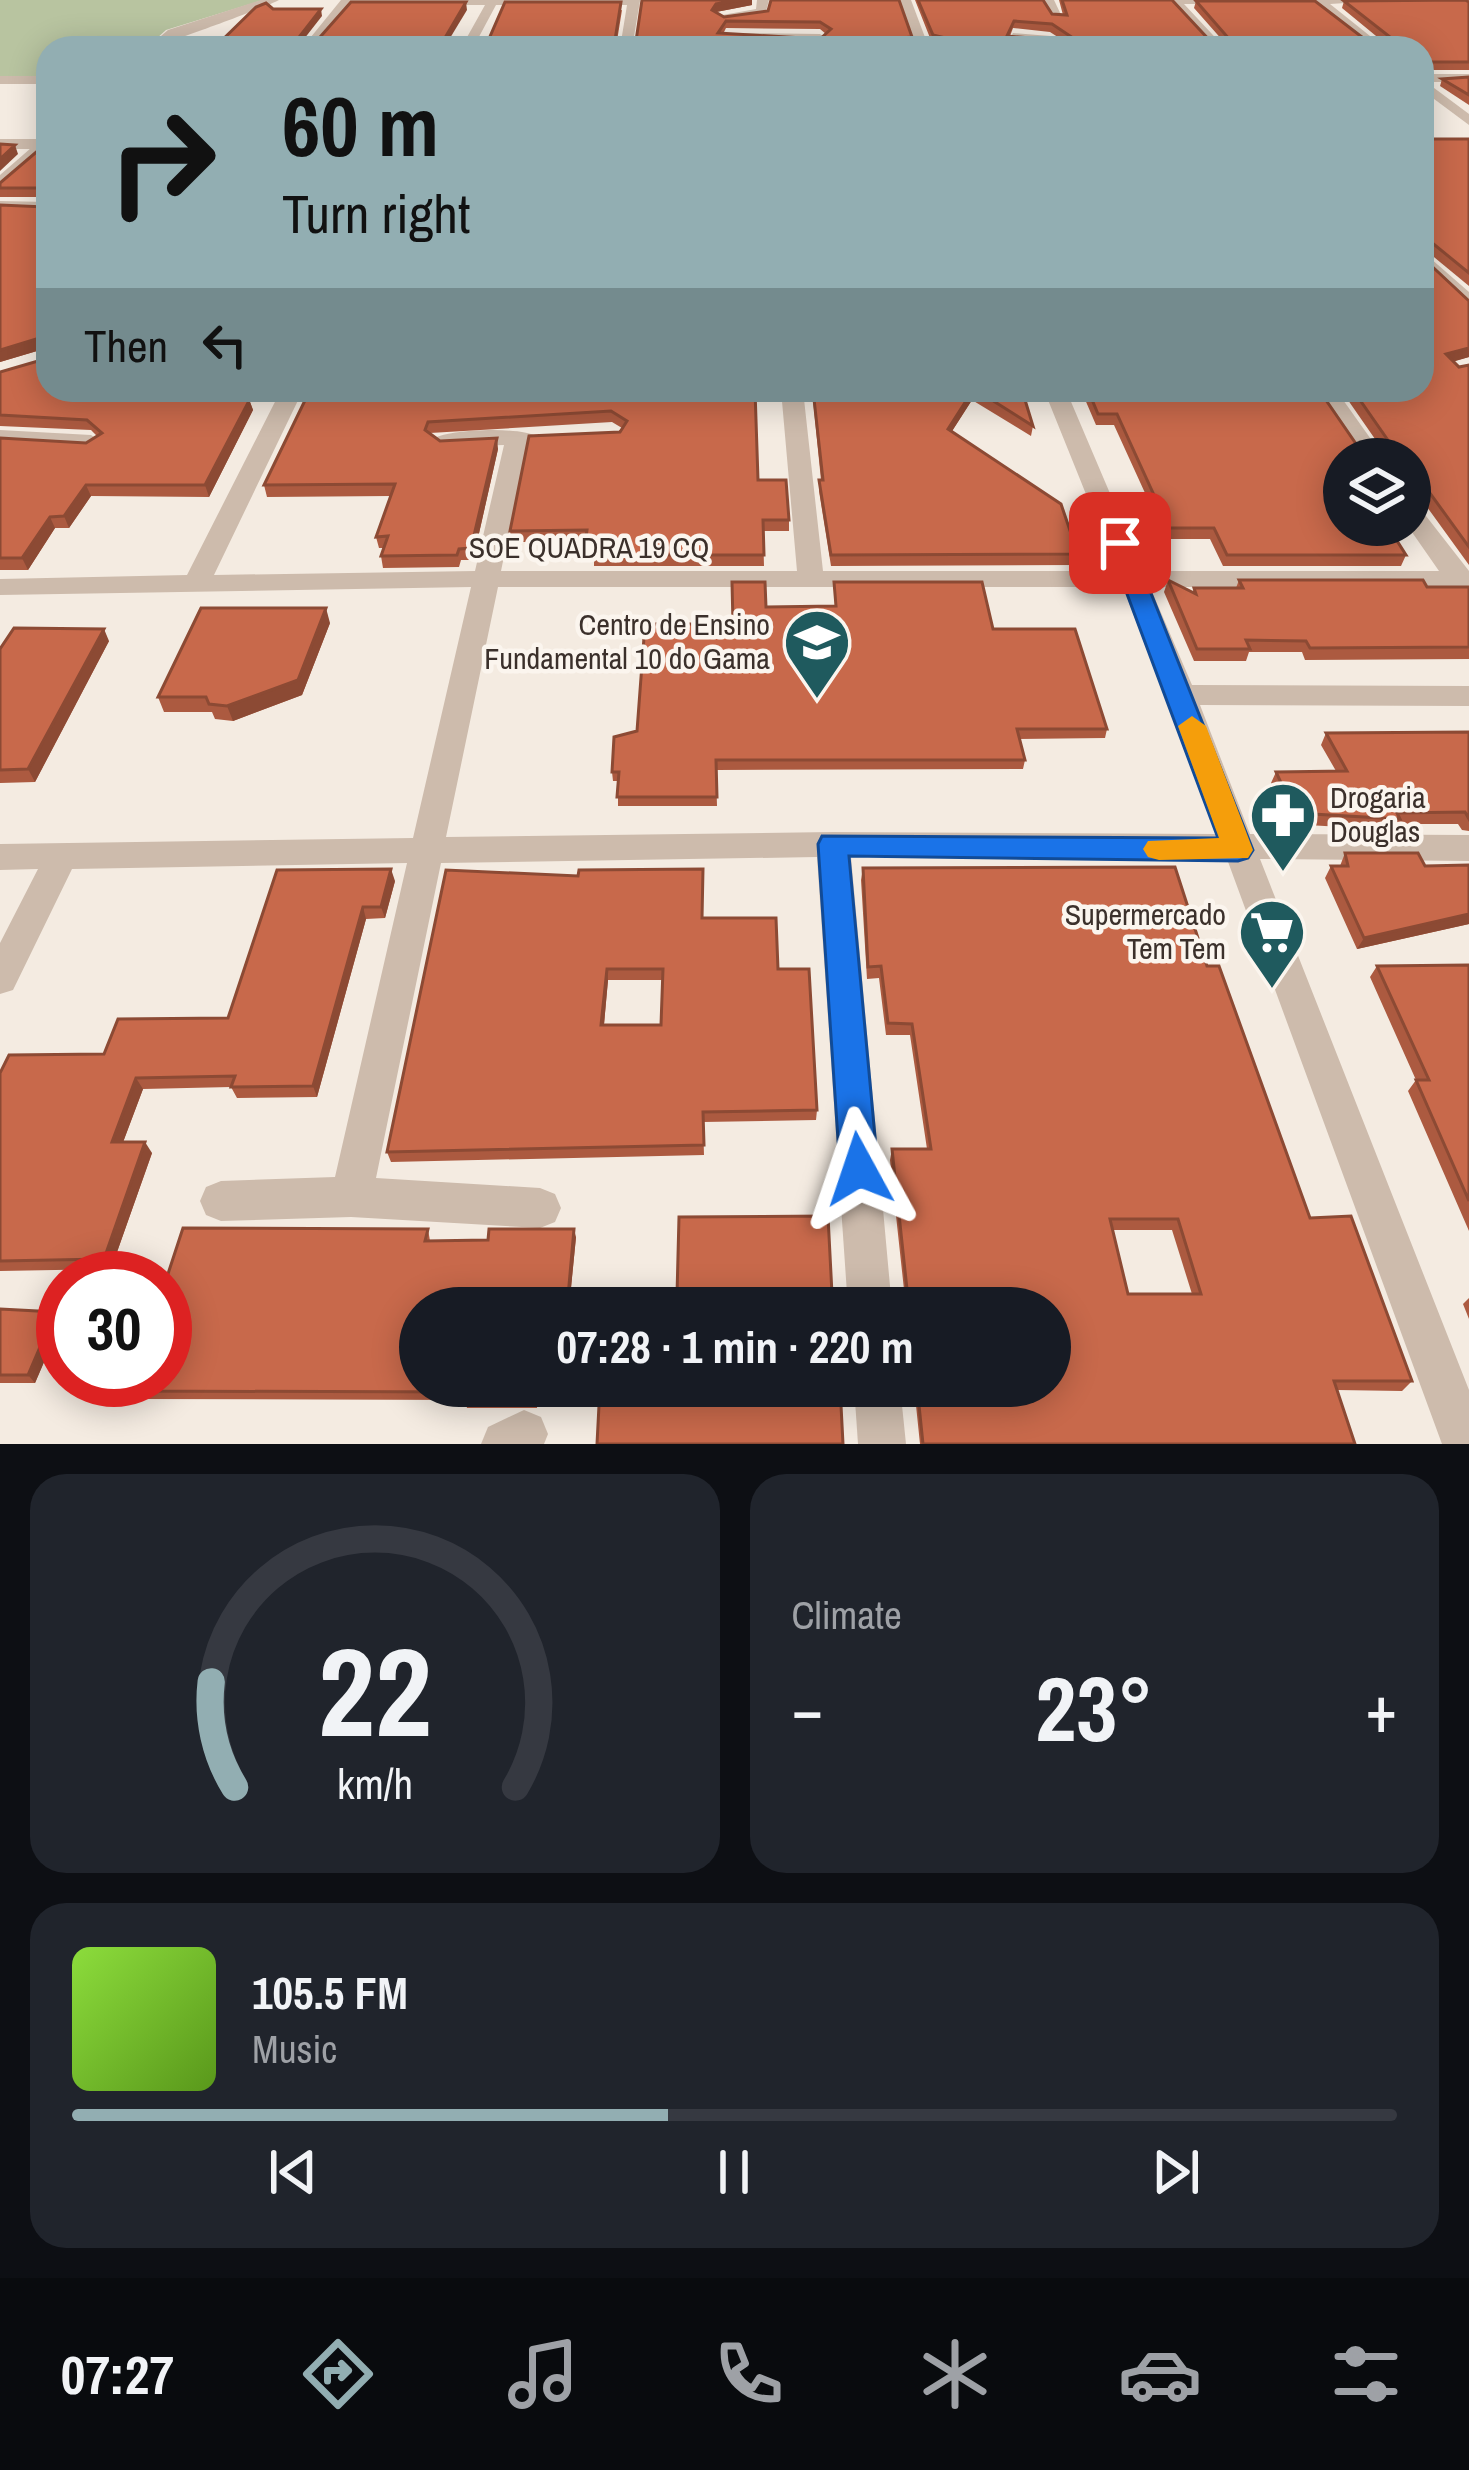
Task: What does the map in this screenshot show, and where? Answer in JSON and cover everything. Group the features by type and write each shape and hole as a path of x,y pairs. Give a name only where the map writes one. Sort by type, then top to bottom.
{"street":[{"path":"168,36 273,0"},
{"path":"474,36 493,0"},
{"path":"318,36 347,1 634,0 628,36"},
{"path":"722,16 761,13 763,0"},
{"path":"905,0 918,36"},
{"path":"1048,0 1058,16"},
{"path":"1175,0 1387,0"},
{"path":"1175,0 1209,36"},
{"path":"1319,0 1363,36"},
{"path":"1434,79 1469,78"},
{"path":"0,80 36,80"},
{"path":"1434,90 1469,121"},
{"path":"0,145 36,144"},
{"path":"0,184 36,153"},
{"path":"0,206 36,207"},
{"path":"1434,265 1459,284 1469,303"},
{"path":"195,586 286,402"},
{"path":"793,402 811,581"},
{"path":"1060,402 1136,581 1466,1444"},
{"path":"1333,402 1358,438"},
{"path":"351,1198 488,583 529,437 442,440"},
{"path":"0,460 9,438 91,442"},
{"path":"1431,539 1465,584"},
{"name":"SOE QUADRA 19 CQ","path":"0,587 390,580 1465,584"},
{"path":"1180,694 1469,696"},
{"path":"833,844 869,1287"},
{"path":"0,857 833,844 1469,848"},
{"path":"0,979 61,857"},
{"path":"221,1201 351,1198 540,1208"},
{"path":"879,1407 882,1444"}],"green space":[{"path":"0,0 263,0 159,36 36,36 36,77 0,77"}],"building":[{"path":"642,0 741,0 716,4 712,10 724,17 768,11 771,0 899,0 912,36 823,36 831,29 820,22 726,21 718,33 769,36 637,36"},
{"path":"918,0 1043,0 1052,14 1067,15 1062,0 1172,0 1206,36 1070,36 1052,24 1014,21 1007,36 937,36"},
{"path":"1465,0 1469,2 1469,62 1434,62 1434,36 1389,36 1344,1"},
{"path":"1196,1 1315,1 1361,36 1227,36"},
{"path":"351,2 466,2 446,36 321,36"},
{"path":"505,2 621,2 616,36 490,36"},
{"path":"266,3 273,9 321,9 300,36 226,36"},
{"path":"1469,77 1469,95 1442,79"},
{"path":"1434,139 1469,139 1469,273 1434,244"},
{"path":"0,144 15,145 0,159"},
{"path":"36,152 36,188 0,188"},
{"path":"0,205 36,207 36,339 0,350"},
{"path":"1434,268 1469,301 1469,348 1446,354 1459,367 1469,365 1469,547 1431,495 1431,438 1386,438 1361,402 1434,402"},
{"path":"36,362 36,402 248,402 205,485 86,485 64,516 50,517 22,558 0,558 0,438 86,443 102,433 87,420 0,415 0,372"},
{"path":"304,402 755,402 758,480 786,480 789,520 763,520 764,555 593,555 595,537 586,537 587,530 510,531 529,436 620,432 627,421 611,411 428,422 425,430 440,441 497,438 471,548 459,549 457,555 381,556 388,536 376,537 395,484 264,485"},
{"path":"814,402 965,402 948,429 1061,504 1078,554 831,555 819,480 823,480"},
{"path":"995,402 1026,402 1033,426"},
{"path":"1093,402 1327,402 1352,438 1323,438 1323,546 1400,546 1406,555 1227,555 1214,528 1169,528 1117,414 1098,414"},
{"path":"1168,580 1196,594 1194,588 1243,588 1239,580 1423,580 1427,587 1469,587 1469,647 1310,648 1306,641 1246,640 1250,649 1197,649"},
{"path":"732,582 765,582 766,607 836,606 834,582 982,582 993,629 1075,629 1107,729 1017,729 1025,760 716,760 717,797 617,797 619,772 612,772 614,737 637,731 645,624 733,624"},
{"path":"201,608 326,608 298,680 227,706 209,704 206,697 158,697"},
{"path":"14,628 104,629 28,769 0,770 0,649"},
{"path":"1469,732 1469,819 1465,812 1397,813 1400,819 1295,813 1276,772 1347,771 1326,733"},
{"path":"1345,853 1418,853 1425,866 1469,865 1469,914 1364,938 1331,866 1348,866"},
{"path":"1175,867 1207,966 1219,966 1310,1218 1351,1216 1412,1381 1334,1381 1355,1444 923,1444 919,1407 1071,1407 1071,1287 907,1287 892,1149 931,1149 912,1024 888,1023 881,966 868,967 863,868","holes":["1110,1219 1178,1219 1201,1294 1128,1294"]},
{"path":"391,869 381,907 363,907 313,1086 231,1087 235,1076 136,1078 112,1142 145,1142 107,1251 36,1251 36,1260 0,1261 0,1073 9,1055 104,1054 118,1019 228,1018 277,870"},
{"path":"703,869 702,918 776,918 778,969 809,969 817,1110 703,1112 704,1145 387,1152 446,870 578,876 579,870","holes":["607,969 663,969 661,1025 601,1025"]},
{"path":"1469,965 1469,1201 1416,1080 1429,1080 1377,966"},
{"path":"828,1216 832,1287 677,1287 679,1217"},
{"path":"183,1228 428,1229 425,1241 488,1240 489,1229 574,1229 569,1287 399,1287 399,1392 192,1391 192,1251 175,1251"},
{"path":"0,1309 36,1311 36,1356 28,1375 0,1375"},
{"path":"599,1407 841,1407 843,1444 597,1444"}],"slow traffic":[{"path":"1159,849 1238,850 1192,726"}],"place":[{"name":"Centro de Ensino Fundamental 10 do Gama","path":"817,701"},
{"name":"Drogaria Douglas","path":"1283,874"},
{"name":"Supermercado Tem Tem","path":"1272,991"}],"route":[{"path":"859,1169 833,844 1238,850 1120,543"}]}
